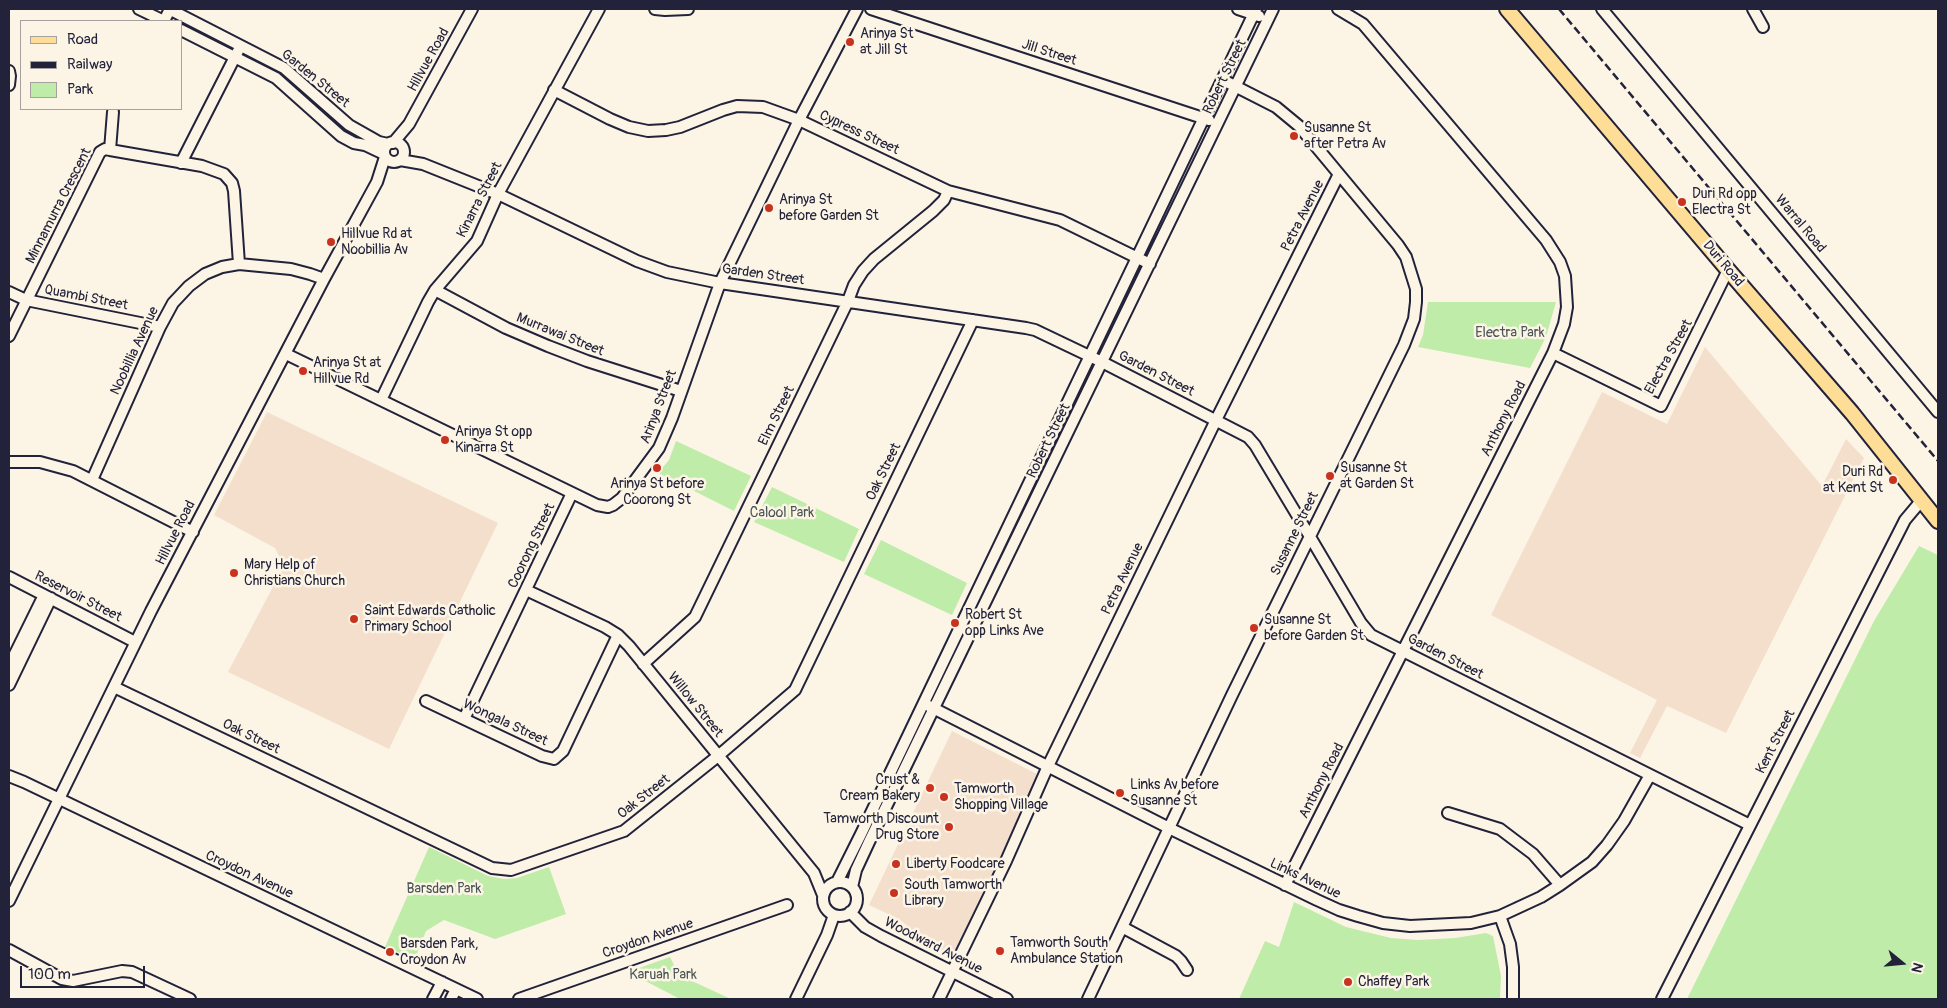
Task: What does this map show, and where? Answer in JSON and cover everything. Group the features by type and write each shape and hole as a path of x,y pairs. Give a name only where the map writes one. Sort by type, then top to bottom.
{"main road":[{"name":"Duri Road","path":"1507,9 1852,413 1938,521"}],"street":[{"path":"139,9 162,20"},
{"name":"Garden Street","path":"170,9 284,68 356,130 379,142 390,143"},
{"name":"Hillvue Road","path":"9,901 135,642 192,532 324,279 377,182 400,155 410,124 472,9"},
{"name":"Kinarra Street","path":"381,400 424,311 436,290 476,241 498,194 599,9"},
{"path":"655,9 688,9"},
{"name":"Arinya Street","path":"286,354 602,507 612,505 622,498 659,448 666,434 720,282 799,120 857,9"},
{"name":"Jill Street","path":"871,9 1218,123"},
{"path":"1238,9 1255,11 1268,19"},
{"name":"Robert Street","path":"852,887 854,874 1273,9"},
{"name":"Anthony Road","path":"1285,885 1553,353 1564,324 1567,307 1565,276 1553,249 1363,24 1338,9"},
{"name":"Warral Road","path":"1602,9 1938,412"},
{"path":"1753,9 1763,27"},
{"name":"Robert Street","path":"836,882 1255,11"},
{"name":"Garden Street","path":"182,30 276,78 341,136 384,156"},
{"path":"181,163 241,46"},
{"path":"9,71 9,85"},
{"name":"Susanne Street","path":"1088,999 1309,535 1404,345 1414,319 1416,289 1406,258 1398,245 1299,126 1276,107 1222,80"},
{"name":"Cypress Street","path":"554,90 610,119 629,127 648,131 680,127 737,106 763,107 799,120 948,191 1060,220 1150,264"},
{"name":"Minnamurra Crescent","path":"110,150 113,112"},
{"name":"Hillvue Road","path":"390,143 410,124"},
{"path":"390,143 397,143 400,155 391,162 384,156 384,151 390,143"},
{"name":"Minnamurra Crescent","path":"9,336 100,152 105,149 202,166 224,174 232,182 236,200 240,264"},
{"name":"Garden Street","path":"400,155 498,194 646,265 667,272 720,282 1036,330 1102,362 1244,434 1251,440 1360,623 1371,635 1750,825"},
{"name":"Hillvue Road","path":"377,182 384,156"},
{"name":"Petra Avenue","path":"939,999 1006,861 1048,766 1216,420 1339,174"},
{"name":"Elm Street","path":"642,664 694,617 848,301 854,285 863,271 874,259 933,211 944,200 948,191"},
{"name":"Noobillia Avenue","path":"92,480 160,327 174,303 189,286 205,274 222,267 240,264 291,269 324,279"},
{"name":"Electra Street","path":"1553,353 1661,406 1728,270"},
{"name":"Murrawai Street","path":"436,290 506,328 548,346 587,361 681,391"},
{"name":"Quambi Street","path":"9,292 26,300 160,327"},
{"name":"Oak Street","path":"114,687 482,864 501,870 520,867 624,831 718,756 795,690 973,320"},
{"path":"9,462 26,461 49,464 74,471 192,532"},
{"name":"Coorong Street","path":"464,719 572,493"},
{"name":"Kent Street","path":"1662,999 1905,520 1921,501"},
{"name":"Reservoir Street","path":"9,577 135,642"},
{"name":"Willow Street","path":"526,590 618,635 814,873 823,895"},
{"path":"9,666 48,597"},
{"path":"9,685 48,597"},
{"name":"Wongala Street","path":"426,701 542,756 554,759 562,751 618,635"},
{"name":"Links Avenue","path":"924,702 1170,828 1338,910 1383,923 1410,926 1471,923 1500,916 1541,897 1592,862 1624,822 1650,775"},
{"name":"Croydon Avenue","path":"9,776 477,999"},
{"path":"1448,813 1500,829 1533,854 1560,885"},
{"name":"Willow Street","path":"814,873 836,882"},
{"path":"836,882 842,882 852,887 855,892 856,902 850,912 842,916 834,915 826,909 822,900 827,887 836,882"},
{"name":"Croydon Avenue","path":"519,999 546,995 787,905"},
{"name":"Woodward Avenue","path":"850,912 865,927 881,936 1007,999"},
{"path":"796,999 827,935 834,915"},
{"path":"1500,916 1510,944 1513,967 1513,999"},
{"path":"1122,927 1176,956 1186,970"},
{"path":"9,950 62,979 72,981 122,971 132,972 190,999"},
{"path":"434,999 442,982"},
{"path":"451,999 456,989"}],"shaded area":[{"path":"1705,347 1822,486 1846,439 1864,458 1726,733 1667,706 1640,758 1630,753 1657,700 1491,615 1602,392 1667,424"},
{"name":"Saint Edwards Catholic Primary School","path":"267,412 498,523 389,749 228,672 284,566 275,548 214,515"},
{"name":"Tamworth Shopping Village","path":"952,731 1039,775 950,961 899,919 869,905"}],"green space":[{"name":"Electra Park","path":"1428,302 1556,302 1546,337 1530,368 1418,347 1423,335"},
{"name":"Calool Park","path":"676,441 751,476 734,511 658,473 669,460"},
{"name":"Calool Park","path":"772,487 859,529 844,562 754,522"},
{"path":"881,540 967,583 952,615 864,574"},
{"path":"1919,546 1938,555 1938,999 1687,999 1874,621"},
{"name":"Barsden Park","path":"429,847 488,876 504,879 517,878 549,867 566,914 495,939 444,920 426,931 415,959 385,947"},
{"name":"Chaffey Park","path":"1294,902 1346,927 1391,938 1418,940 1455,938 1486,933 1493,936 1501,976 1500,999 1239,999 1265,941 1279,947"},
{"name":"Karuah Park","path":"670,957 679,975 731,999 680,999 628,972"}],"railway":[{"path":"1559,9 1938,461"}],"place":[{"name":"Arinya St at Jill St","path":"850,42"},
{"name":"Susanne St after Petra Av","path":"1294,136"},
{"name":"Duri Rd opp Electra St","path":"1682,202"},
{"name":"Arinya St before Garden St","path":"769,208"},
{"name":"Hillvue Rd at Noobillia Av","path":"331,242"},
{"name":"Arinya St at Hillvue Rd","path":"303,371"},
{"name":"Arinya St opp Kinarra St","path":"445,440"},
{"name":"Arinya St before Coorong St","path":"657,468"},
{"name":"Susanne St at Garden St","path":"1330,476"},
{"name":"Duri Rd at Kent St","path":"1893,480"},
{"name":"Mary Help of Christians Church","path":"234,573"},
{"name":"Saint Edwards Catholic Primary School","path":"354,619"},
{"name":"Robert St opp Links Ave","path":"955,623"},
{"name":"Susanne St before Garden St","path":"1254,628"},
{"name":"Crust & Cream Bakery","path":"930,788"},
{"name":"Links Av before Susanne St","path":"1120,793"},
{"name":"Tamworth Shopping Village","path":"944,797"},
{"name":"Tamworth Discount Drug Store","path":"949,827"},
{"name":"Liberty Foodcare","path":"896,864"},
{"name":"South Tamworth Library","path":"894,893"},
{"name":"Tamworth South Ambulance Station","path":"1000,951"},
{"name":"Barsden Park, Croydon Av","path":"390,952"},
{"name":"Chaffey Park","path":"1348,982"}]}
